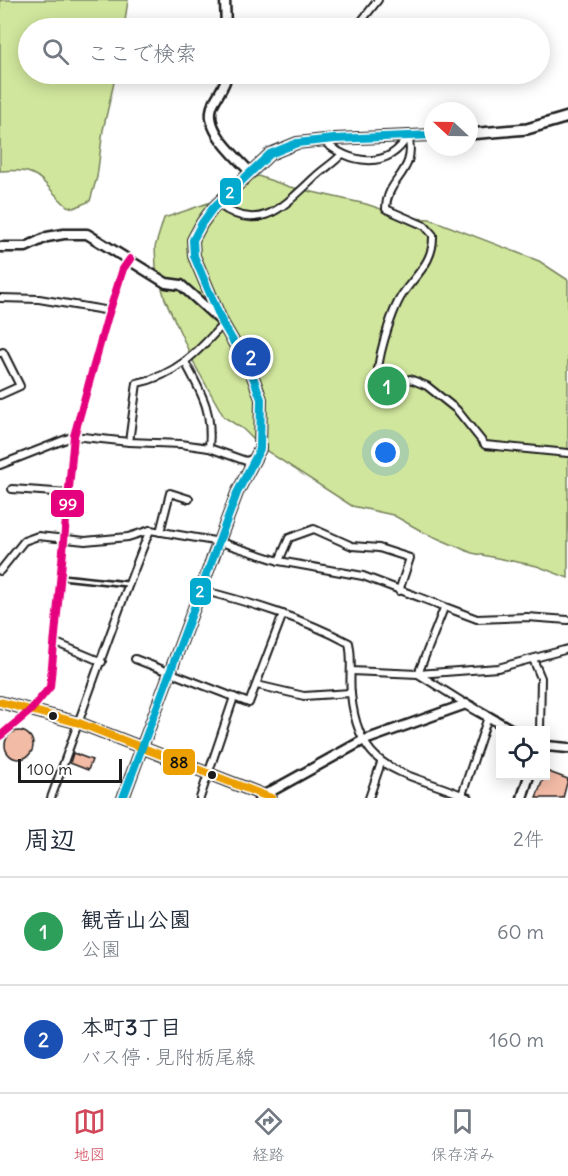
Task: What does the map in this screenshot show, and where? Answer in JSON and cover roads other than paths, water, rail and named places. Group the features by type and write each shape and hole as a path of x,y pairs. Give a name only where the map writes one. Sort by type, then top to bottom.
{"main road":[{"path":"478,133 527,129 568,117"},
{"path":"123,798 237,493 258,456 262,438 261,399 252,374 222,323 194,256 193,240 201,223 218,204 270,154 297,143 321,140 424,135"},
{"path":"0,702 79,723 264,797"}],"street":[{"path":"225,0 226,18"},
{"path":"364,18 378,0"},
{"path":"222,84 212,107 210,118 213,129 250,172"},
{"path":"321,140 342,154 357,159 381,159 401,148 408,136"},
{"path":"408,136 411,158 386,198 386,209 425,226 433,235 434,245 426,267 400,297 376,367 376,381 380,388 387,389 410,379 427,386 457,410 485,445 568,453"},
{"path":"218,204 245,217 262,217 288,203 342,154"},
{"path":"0,248 26,247 47,237 64,234 87,234 166,283 181,285 222,323 185,362 158,379 137,383 129,442"},
{"path":"0,736 30,711 50,687 74,436 123,269 130,259"},
{"path":"0,298 39,299 110,312"},
{"path":"0,353 3,352 20,386 0,395"},
{"path":"185,362 207,404 211,426 208,448"},
{"path":"0,465 74,436 129,442 182,444 208,448 246,461 258,456"},
{"path":"12,489 69,494"},
{"path":"160,531 170,493 189,499"},
{"path":"279,561 289,538 314,529 338,541 378,548 410,558 399,591"},
{"path":"51,798 102,662 127,584 150,530"},
{"path":"0,571 24,541 38,536 85,541 128,537 150,530 220,542 279,561 341,571 399,591 422,596 444,608 477,619 527,617 568,620"},
{"path":"201,590 313,624 349,643 351,693 362,741 381,763 464,797 488,717"},
{"path":"418,674 444,608"},
{"path":"135,659 249,703 283,614"},
{"path":"54,642 102,662"},
{"path":"351,671 418,674 498,668 568,649"},
{"path":"533,659 541,678 540,726"},
{"path":"418,674 505,726"},
{"path":"257,685 304,696 351,693"},
{"path":"200,798 234,697"},
{"path":"264,797 362,741 466,704"},
{"path":"550,746 568,748"},
{"path":"369,798 381,763"},
{"path":"522,798 528,780"}],"lane":[{"path":"62,577 127,584"}],"place":[{"name":"本町3丁目","path":"251,357"},
{"name":"観音山公園","path":"387,386"}]}
